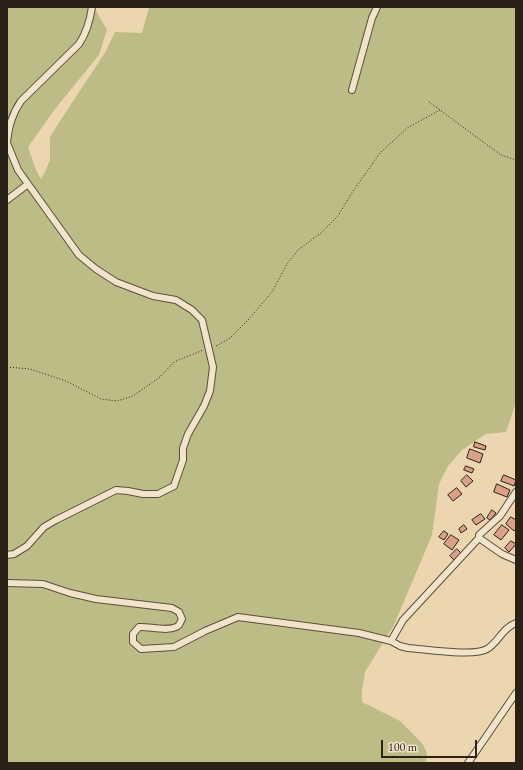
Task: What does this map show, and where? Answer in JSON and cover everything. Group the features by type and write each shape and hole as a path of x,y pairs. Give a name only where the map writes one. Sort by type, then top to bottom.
{"street":[{"path":"7,555 14,554 26,546 44,528 56,520 116,490 143,494 158,494 174,486 183,460 183,448 188,434 204,406 210,391 213,367 210,348 202,320 192,310 176,300 153,296 116,282 96,269 79,255 18,170 7,143 10,121 16,108 21,101 79,44 86,33 92,7"},
{"path":"352,90 372,18 377,7"},
{"path":"7,200 28,184"},
{"path":"391,641 403,620 479,538 479,536 500,516 516,492"},
{"path":"479,538 498,551 516,560"},
{"path":"7,582 43,584 70,593 96,599 172,608 179,612 182,619 179,625 173,628 166,629 146,626 139,627 133,634 133,642 141,648 174,647 205,631 238,617 359,633 391,641 408,648 479,652 491,647 507,627 516,623"},
{"path":"468,763 516,693"}],"path":[{"path":"429,102 502,155 516,160"},
{"path":"7,368 30,369 66,381 101,400 117,401 133,396 160,377 174,362 218,345 230,338 272,292 287,264 298,250 338,216 351,194 380,153 407,128 440,110"}],"shaded area":[{"path":"7,7 94,7 107,30 99,55 55,109 28,147 36,170 41,179 50,160 50,137 106,51 115,32 142,33 149,7 516,7 516,402 506,432 486,434 462,450 448,466 439,484 432,535 394,625 365,672 362,691 362,702 400,721 422,743 427,753 426,763 7,763 7,226 9,224 7,224"}],"building":[{"path":"475,442 486,446 485,450 474,447"},
{"path":"470,449 483,454 480,463 467,458"},
{"path":"466,466 474,469 472,473 464,470"},
{"path":"467,475 473,481 466,487 461,481"},
{"path":"504,475 516,480 514,486 501,481"},
{"path":"497,484 510,490 507,497 494,492"},
{"path":"457,488 462,494 453,501 448,495"},
{"path":"492,510 496,513 490,520 487,518"},
{"path":"481,514 485,519 476,525 472,520"},
{"path":"511,517 516,520 516,529 514,531 506,524"},
{"path":"464,525 467,529 461,533 459,529"},
{"path":"502,525 509,530 501,540 494,535"},
{"path":"444,531 448,534 444,540 439,537"},
{"path":"451,535 459,540 452,550 444,544"},
{"path":"511,541 516,544 509,552 505,548"},
{"path":"457,549 462,554 455,561 450,556"}]}
